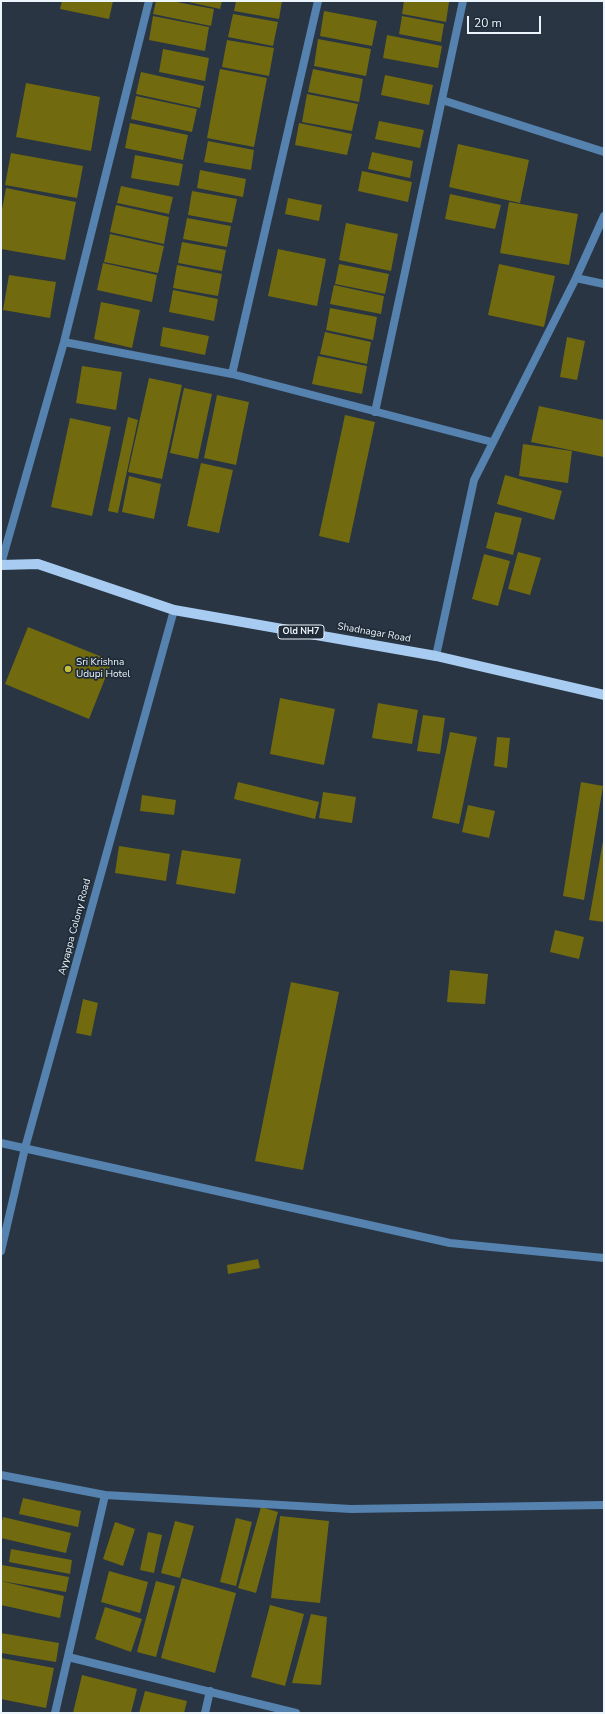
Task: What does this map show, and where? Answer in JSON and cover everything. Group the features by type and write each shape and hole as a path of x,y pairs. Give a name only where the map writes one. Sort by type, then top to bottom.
{"main road":[{"name":"Shadnagar Road","path":"1,564 38,564 174,610 436,656 604,695"}],"street":[{"path":"1,564 64,342 149,1"},
{"path":"232,374 318,1"},
{"path":"375,412 463,1"},
{"path":"442,100 604,152"},
{"path":"436,656 474,480 576,278 604,216"},
{"path":"576,278 604,284"},
{"path":"64,342 232,374 492,442"},
{"name":"Ayyappa Colony Road","path":"1,1251 24,1148 174,610"},
{"path":"1,1143 450,1243 604,1258"},
{"path":"1,1475 105,1495 351,1509 604,1505"},
{"path":"55,1713 105,1495"},
{"path":"68,1657 296,1713"},
{"path":"205,1713 210,1691"}],"building":[{"path":"62,1 113,1 109,19 60,9"},
{"path":"156,1 171,1 214,9 211,26 153,14"},
{"path":"184,1 222,1 220,9"},
{"path":"236,1 282,1 279,19 234,11"},
{"path":"404,1 449,2 446,22 402,14"},
{"path":"324,11 377,21 372,46 320,36"},
{"path":"233,14 278,22 273,46 228,37"},
{"path":"153,16 209,27 205,51 149,40"},
{"path":"402,16 444,24 441,42 399,34"},
{"path":"387,35 442,46 438,68 383,58"},
{"path":"318,39 371,49 366,76 314,66"},
{"path":"227,40 274,48 269,76 222,67"},
{"path":"163,49 209,58 205,81 159,72"},
{"path":"220,69 267,78 254,147 207,138"},
{"path":"313,69 363,79 359,102 308,92"},
{"path":"141,72 204,86 200,108 136,94"},
{"path":"385,75 433,85 429,105 381,95"},
{"path":"26,83 100,97 91,151 16,137"},
{"path":"307,94 358,104 352,131 302,122"},
{"path":"136,96 197,109 192,132 131,119"},
{"path":"379,121 424,130 420,148 375,139"},
{"path":"130,123 188,135 183,160 125,148"},
{"path":"299,123 352,134 347,155 295,145"},
{"path":"208,141 254,150 251,170 204,162"},
{"path":"458,144 529,160 520,203 449,187"},
{"path":"372,152 413,161 410,178 368,169"},
{"path":"11,153 83,166 77,198 5,185"},
{"path":"135,155 183,164 179,186 131,178"},
{"path":"200,170 246,179 243,197 197,188"},
{"path":"362,171 412,182 408,202 358,191"},
{"path":"121,186 173,197 169,214 117,203"},
{"path":"6,188 76,202 65,260 1,249 1,215"},
{"path":"192,191 237,199 232,223 188,215"},
{"path":"450,194 501,205 495,229 445,219"},
{"path":"288,198 322,205 319,221 285,214"},
{"path":"509,202 578,214 569,265 500,253"},
{"path":"116,205 169,217 164,244 110,232"},
{"path":"187,218 231,226 227,247 183,239"},
{"path":"346,223 398,234 391,271 339,260"},
{"path":"110,234 164,246 158,273 104,262"},
{"path":"182,242 226,250 222,271 178,263"},
{"path":"278,249 326,259 317,306 268,296"},
{"path":"103,263 157,275 152,302 97,290"},
{"path":"339,264 389,274 385,294 335,284"},
{"path":"499,264 555,276 544,327 488,315"},
{"path":"177,265 222,274 218,296 173,288"},
{"path":"9,275 56,282 50,318 3,310"},
{"path":"334,285 384,296 381,314 330,304"},
{"path":"173,290 218,299 214,321 169,312"},
{"path":"101,302 140,310 132,348 94,339"},
{"path":"330,308 377,317 373,340 326,330"},
{"path":"163,327 209,336 205,355 160,346"},
{"path":"325,332 371,342 367,364 320,354"},
{"path":"567,337 585,341 577,380 560,377"},
{"path":"318,356 367,366 362,394 312,384"},
{"path":"82,366 122,372 116,410 76,403"},
{"path":"149,378 182,385 162,479 128,472"},
{"path":"184,388 212,394 198,459 170,453"},
{"path":"217,395 249,402 236,465 204,458"},
{"path":"539,406 604,420 604,457 531,442"},
{"path":"345,415 375,422 349,543 319,536"},
{"path":"128,417 138,420 118,513 108,511"},
{"path":"70,418 111,427 92,516 51,507"},
{"path":"523,444 572,451 568,483 519,476"},
{"path":"201,463 233,470 219,533 187,526"},
{"path":"505,475 562,491 554,520 497,504"},
{"path":"129,476 161,484 154,519 122,512"},
{"path":"495,512 522,518 513,555 486,548"},
{"path":"518,552 541,558 530,595 508,589"},
{"path":"484,554 510,561 498,606 472,599"},
{"path":"28,627 112,661 89,719 5,684"},
{"path":"280,698 335,709 324,765 270,754"},
{"path":"378,703 418,710 412,744 372,738"},
{"path":"423,715 445,718 440,754 417,751"},
{"path":"450,732 477,737 459,824 432,818"},
{"path":"497,737 510,738 507,768 494,766"},
{"path":"238,782 319,802 315,819 234,799"},
{"path":"581,782 603,786 584,900 563,896"},
{"path":"323,792 356,797 352,823 319,818"},
{"path":"142,795 176,800 174,815 140,811"},
{"path":"468,805 495,811 489,838 462,832"},
{"path":"604,841 604,922 589,920"},
{"path":"119,846 170,854 166,881 115,873"},
{"path":"182,850 241,859 235,894 176,884"},
{"path":"555,930 584,937 579,959 550,952"},
{"path":"450,970 488,974 485,1004 447,1002"},
{"path":"291,982 339,992 303,1170 255,1161"},
{"path":"83,999 98,1003 91,1036 76,1033"},
{"path":"258,1259 260,1268 228,1274 227,1265"},
{"path":"23,1498 81,1511 78,1527 19,1514"},
{"path":"261,1507 278,1512 256,1593 238,1588"},
{"path":"280,1516 329,1521 320,1603 271,1598"},
{"path":"3,1517 71,1533 66,1553 1,1538"},
{"path":"236,1518 252,1522 236,1586 220,1582"},
{"path":"175,1521 194,1526 180,1578 161,1573"},
{"path":"115,1522 135,1529 123,1566 103,1559"},
{"path":"148,1532 162,1535 154,1573 140,1570"},
{"path":"11,1549 72,1560 70,1574 9,1562"},
{"path":"2,1565 69,1577 66,1592 1,1581"},
{"path":"109,1571 148,1582 140,1613 101,1602"},
{"path":"182,1578 236,1593 215,1673 161,1658"},
{"path":"1,1581 64,1596 60,1618 1,1605"},
{"path":"156,1581 175,1586 156,1657 137,1652"},
{"path":"270,1605 304,1614 285,1686 251,1677"},
{"path":"105,1607 142,1619 131,1652 95,1639"},
{"path":"311,1614 327,1617 321,1685 292,1683"},
{"path":"1,1633 59,1643 56,1662 1,1653"},
{"path":"1,1658 54,1668 46,1708 1,1699"},
{"path":"82,1675 137,1689 131,1713 73,1713"},
{"path":"145,1691 187,1701 184,1713 139,1713"}],"place":[{"name":"Sri Krishna Udupi Hotel","path":"68,669"}]}
